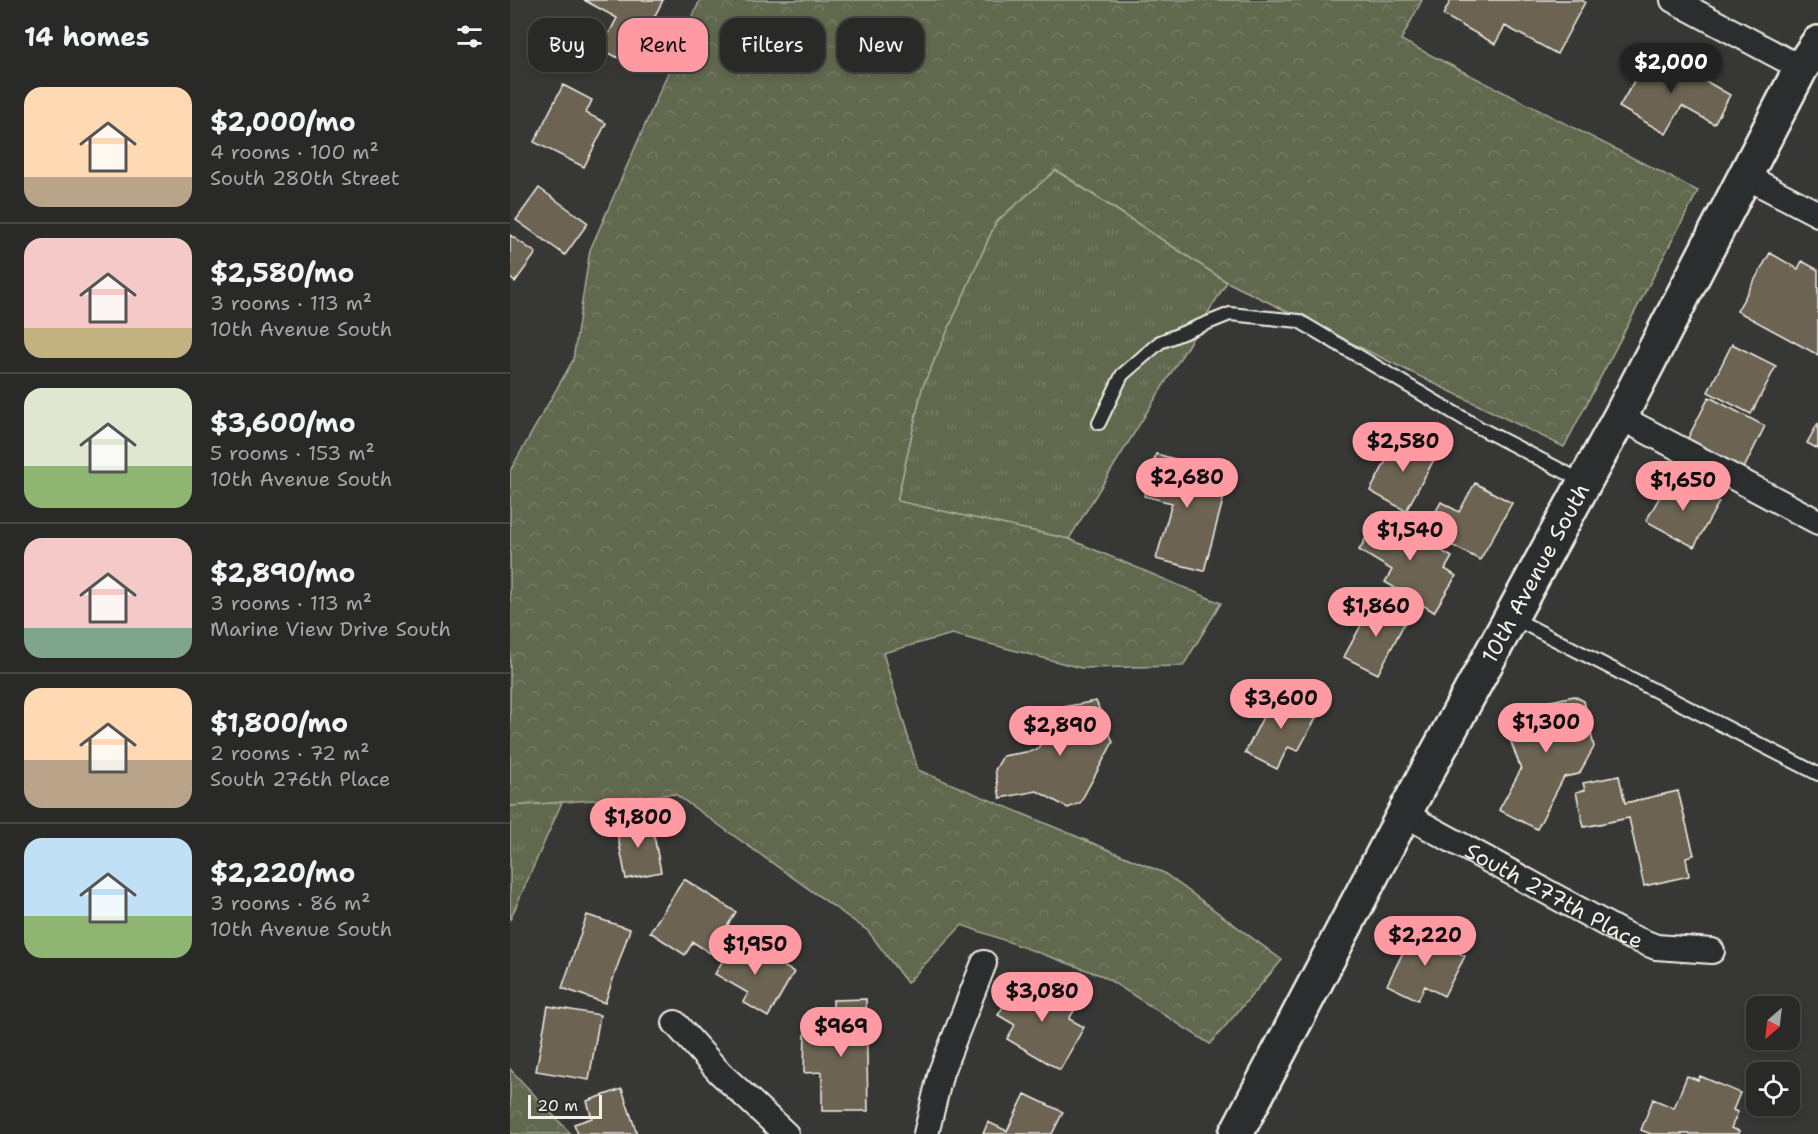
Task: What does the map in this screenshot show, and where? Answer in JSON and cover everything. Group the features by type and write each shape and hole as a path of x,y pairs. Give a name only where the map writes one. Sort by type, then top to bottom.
{"main road":[{"name":"10th Avenue South","path":"1242,1132 1404,814 1585,483 1809,56"}],"street":[{"path":"1673,0 1809,56"},
{"path":"1747,177 1818,214"},
{"path":"1620,417 1818,522"},
{"name":"South 277th Place","path":"1404,814 1626,935 1656,947 1712,951"},
{"path":"926,1134 941,1072 984,963"},
{"path":"675,1023 720,1073 786,1134"}],"lane":[{"path":"1099,423 1122,375 1160,342 1230,314 1299,321 1478,427 1585,483"},
{"path":"1512,617 1818,774"}],"green space":[{"path":"700,0 1422,0 1401,40 1698,191 1564,447 1227,282 1056,170 996,222 922,388 897,501 1069,539 1221,603 1183,666 1081,668 952,634 883,653 918,770 1164,873 1282,960 1210,1044 1103,976 962,925 907,983 868,931 675,794 510,806 510,471 573,360 590,250 668,72 708,72 708,18 692,18"},
{"path":"1055,170 1227,282 1069,539 897,501 922,388 996,222"},
{"path":"562,802 510,920 510,806"},
{"path":"510,1069 571,1134 510,1134"}],"building":[{"path":"584,0 663,0 654,18 618,18 618,58 606,52 606,39 617,18"},
{"path":"1451,0 1581,0 1585,2 1557,54 1505,26 1495,44 1443,15"},
{"path":"1652,50 1730,95 1714,124 1682,106 1666,134 1619,107"},
{"path":"563,85 592,100 586,113 606,123 584,167 534,142"},
{"path":"539,188 588,223 565,255 516,220"},
{"path":"510,235 536,253 515,282 510,278"},
{"path":"1770,253 1798,269 1802,261 1818,270 1818,355 1737,311"},
{"path":"1732,344 1776,366 1751,414 1708,392"},
{"path":"1709,397 1765,426 1742,472 1685,444"},
{"path":"1818,423 1818,449 1807,443"},
{"path":"1400,435 1437,454 1406,511 1370,491"},
{"path":"1156,454 1230,474 1204,571 1156,559 1172,503 1144,496"},
{"path":"1671,477 1719,502 1694,547 1646,521"},
{"path":"1475,483 1512,503 1480,560 1425,531 1441,502 1459,512"},
{"path":"1381,513 1452,557 1445,569 1456,576 1434,612 1385,582 1392,570 1359,550"},
{"path":"1374,601 1407,618 1378,674 1344,657"},
{"path":"1277,689 1318,714 1298,751 1288,747 1277,769 1245,753"},
{"path":"1574,696 1584,701 1594,747 1579,774 1564,777 1537,829 1499,810 1521,769 1505,726 1514,709"},
{"path":"1096,701 1113,742 1080,803 1068,808 1037,791 1000,798 995,770 1003,756 1037,750 1049,728 1046,710"},
{"path":"1619,776 1625,803 1678,791 1694,855 1686,857 1689,876 1644,886 1629,818 1584,827 1576,792 1585,790 1583,783"},
{"path":"651,820 661,872 626,879 616,827"},
{"path":"684,879 736,912 710,953 693,942 685,955 650,932"},
{"path":"587,915 630,929 605,1003 562,988"},
{"path":"1414,930 1465,956 1444,996 1425,986 1418,1000 1387,985"},
{"path":"735,939 794,972 768,1017 743,1002 748,993 715,974"},
{"path":"1039,980 1078,1004 1069,1019 1084,1027 1060,1070 1007,1039 1015,1025 998,1015 1017,984 1032,993"},
{"path":"866,999 868,1111 822,1111 822,1072 804,1073 805,1031 833,1031 833,1000"},
{"path":"548,1006 600,1015 589,1080 536,1071"},
{"path":"1687,1076 1698,1080 1700,1076 1740,1093 1733,1110 1738,1112 1731,1128 1740,1131 1739,1134 1651,1134 1641,1130 1653,1099 1674,1108"},
{"path":"622,1089 637,1134 578,1134 574,1124 592,1118 587,1101"},
{"path":"1025,1094 1063,1112 1052,1134 983,1134 988,1122 1007,1131"}]}
